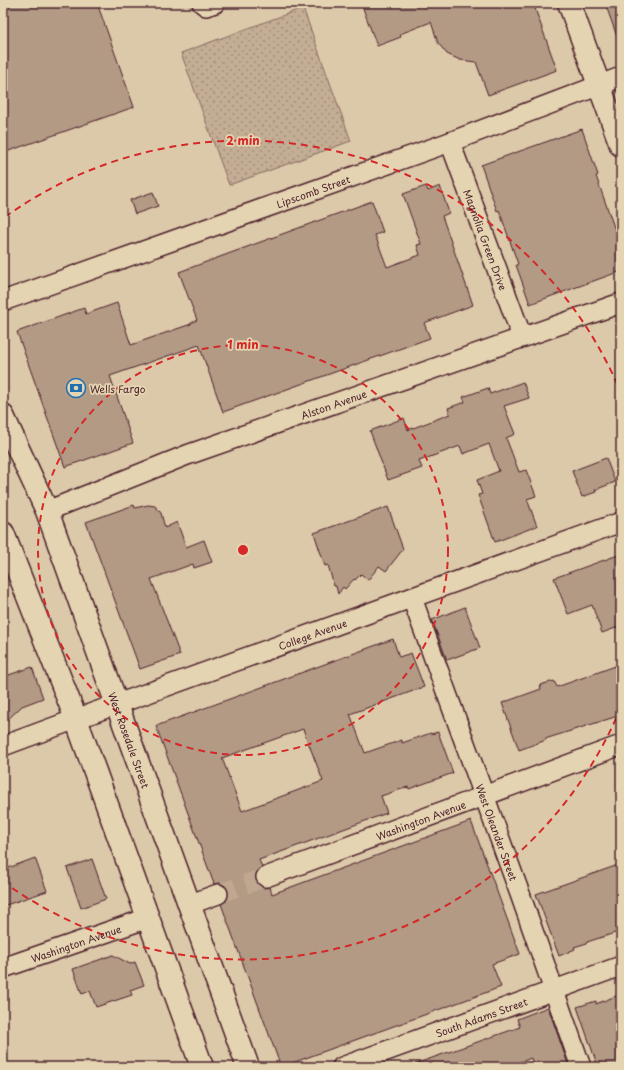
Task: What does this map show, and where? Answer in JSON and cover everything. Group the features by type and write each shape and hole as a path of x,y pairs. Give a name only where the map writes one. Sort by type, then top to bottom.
{"main road":[{"path":"569,3 621,145"},
{"name":"West Rosedale Street","path":"3,416 47,511 188,905 248,1067"},
{"path":"3,533 76,719 202,1067"}],"street":[{"name":"Lipscomb Street","path":"3,301 450,142 621,77"},
{"name":"Magnolia Green Drive","path":"450,142 522,338"},
{"name":"Alston Avenue","path":"47,511 183,457 621,303"},
{"name":"College Avenue","path":"3,746 621,522"},
{"name":"West Oleander Street","path":"412,598 581,1067"},
{"name":"Washington Avenue","path":"266,876 621,745"},
{"path":"188,905 218,894"},
{"name":"Washington Avenue","path":"3,968 148,918"},
{"name":"South Adams Street","path":"342,1067 621,966"}],"shaded area":[{"path":"303,8 351,141 229,185 181,53"}],"building":[{"path":"3,3 97,3 134,107 3,153"},
{"path":"361,3 533,3 557,70 488,95 476,62 460,60 447,54 438,43 431,22 400,34 401,37 377,46"},
{"path":"605,3 621,3 621,42 619,42"},
{"path":"582,129 598,175 596,176 615,230 617,229 621,239 621,271 530,304 499,210 497,211 481,165"},
{"path":"426,186 428,191 440,186 449,213 442,216 473,305 424,323 430,338 223,412 199,345 110,376 133,443 65,467 17,332 84,308 86,314 117,303 131,345 191,324 197,320 179,272 372,201 383,232 375,235 387,267 420,255 417,245 421,244 403,194"},
{"path":"153,192 158,206 135,214 130,200"},
{"path":"523,382 529,398 504,406 515,434 506,438 519,472 526,470 536,496 527,499 537,526 495,542 478,495 482,494 477,480 499,471 489,444 463,454 460,446 419,461 422,468 388,480 370,431 404,418 408,430 450,414 448,408 465,402 463,397 488,388 490,394"},
{"path":"606,458 615,482 595,490 596,492 582,497 572,471"},
{"path":"134,505 135,508 148,505 155,506 161,513 165,528 177,522 186,547 204,540 212,562 194,568 193,564 151,579 180,655 140,669 86,522"},
{"path":"388,507 403,549 386,571 379,566 368,580 361,574 345,589 343,587 338,594 328,565 325,566 314,533"},
{"path":"621,554 621,626 602,633 592,605 568,614 554,578"},
{"path":"465,607 480,648 447,660 432,620"},
{"path":"393,639 399,657 411,653 424,687 350,714 365,753 402,740 402,743 438,732 453,773 409,789 408,787 381,796 387,813 259,860 262,867 255,875 256,881 264,888 270,887 272,894 471,821 520,954 492,964 501,987 281,1067 221,904 226,901 229,896 228,890 220,883 214,884 156,726","holes":["303,729 323,781 242,811 222,758"]},
{"path":"621,664 621,715 545,739 546,740 519,750 502,703 541,689 540,685 554,681 557,687"},
{"path":"32,667 43,698 22,706 3,724 3,677"},
{"path":"35,858 47,891 3,906 3,870"},
{"path":"92,859 106,899 81,908 67,868"},
{"path":"621,864 621,931 574,947 575,949 559,956 536,894"},
{"path":"113,955 130,964 135,962 144,985 130,990 132,995 96,1007 90,991 82,994 73,969"},
{"path":"621,994 621,1063 611,1067 598,1067 577,1007 596,1001 596,1004"},
{"path":"548,1007 569,1067 534,1067 531,1058 507,1067 412,1067 412,1065 520,1027 517,1019"}],"tunnel":[{"path":"218,894 266,877"}],"place":[{"name":"Wells Fargo","path":"76,388"}]}
